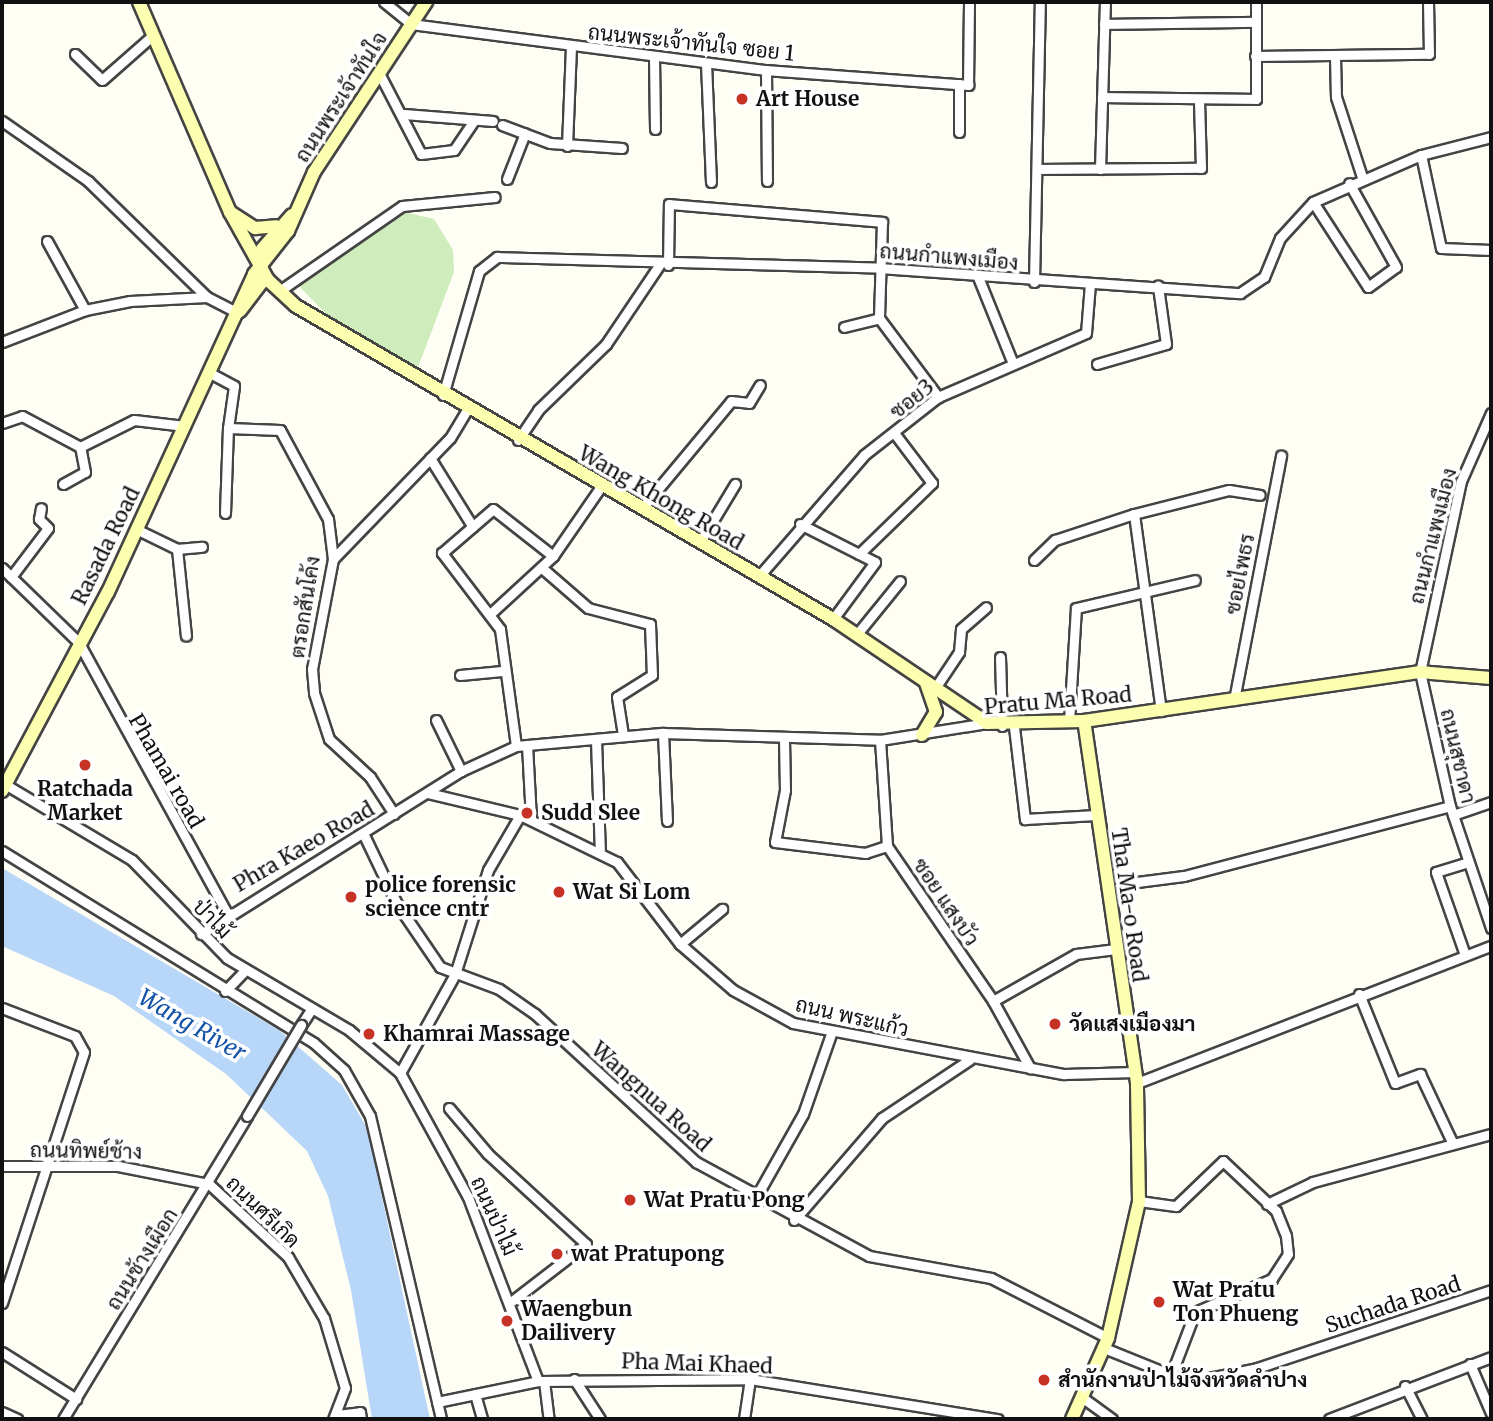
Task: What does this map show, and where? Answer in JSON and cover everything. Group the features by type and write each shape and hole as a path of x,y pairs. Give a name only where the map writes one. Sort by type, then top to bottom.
{"main road":[{"path":"139,2 230,212 259,268"},
{"name":"ถนนพระเจ้าทันใจ","path":"259,268 288,231 292,215 426,2"},
{"path":"230,212 255,228 276,226 259,268"},
{"name":"ถนนพระเจ้าทันใจ","path":"276,226 292,215"},
{"name":"Wang Khong Road","path":"259,268 285,287 310,315"},
{"name":"Wang Khong Road","path":"259,268 310,315 518,440 602,485 833,619 988,723"},
{"name":"Rasada Road","path":"2,786 79,643 136,529 259,268"},
{"name":"Pratu Ma Road","path":"988,723 1008,726 1084,721 1420,672 1491,677"},
{"path":"922,735 936,712 930,685"},
{"name":"Tha Ma-o Road","path":"1072,1419 1106,1343 1139,1201 1136,1078 1084,721"}],"street":[{"path":"384,2 411,24"},
{"path":"958,132 969,2"},
{"path":"1034,282 1039,169 1040,2"},
{"path":"1100,169 1105,2"},
{"path":"1102,97 1256,99 1256,2"},
{"path":"1255,56 1429,54 1428,2"},
{"path":"1104,24 1256,22"},
{"name":"ถนนพระเจ้าทันใจ ซอย 1","path":"411,24 571,47 766,70 964,84"},
{"path":"75,54 103,80 153,35"},
{"path":"567,146 571,47"},
{"path":"654,57 655,129"},
{"path":"1335,57 1336,97 1362,177"},
{"path":"706,63 711,182"},
{"path":"766,70 767,181"},
{"path":"379,73 404,114 421,153 454,150 474,120"},
{"path":"1039,169 1201,168 1199,100"},
{"path":"404,114 493,121"},
{"path":"2,121 88,181 207,297 238,313"},
{"path":"502,125 567,146 622,148"},
{"path":"506,179 525,134"},
{"name":"ถนนกำแพงเมือง","path":"443,395 471,290 486,262 543,257 664,265 878,268 1034,282 1240,292 1254,285 1293,219 1313,202 1362,177 1421,155 1491,137"},
{"path":"1421,155 1439,244 1448,252 1491,250"},
{"path":"1313,202 1368,287 1396,265 1349,183"},
{"path":"285,287 402,206 495,197"},
{"path":"518,440 538,411 606,344 664,265 669,204 882,222 878,268 879,318 938,397"},
{"path":"47,241 85,310"},
{"path":"978,277 1013,361"},
{"name":"ซอย3","path":"759,576 800,524 864,455 895,434 938,397 1013,361 1086,333 1090,283"},
{"path":"1097,364 1166,344 1158,286"},
{"path":"2,342 85,310 130,301 207,297"},
{"path":"844,327 879,318"},
{"path":"210,373 234,386 228,428 225,513"},
{"path":"642,508 731,401 749,403 760,385"},
{"path":"334,559 430,458 467,410"},
{"name":"ถนนกำแพงเมือง","path":"1420,672 1461,481 1491,413"},
{"path":"2,423 22,416 80,447"},
{"path":"80,447 134,420 185,426"},
{"name":"ตรอกสันโค้ง","path":"228,428 280,430 328,519 334,559 312,669 314,693 329,739 370,777 394,814"},
{"path":"859,554 932,484 895,434"},
{"path":"63,484 85,472 80,447"},
{"name":"ซอยไพธร","path":"1234,700 1281,455"},
{"path":"430,458 473,527"},
{"path":"700,542 735,484"},
{"path":"490,614 553,556 602,485"},
{"path":"1034,560 1055,540 1135,514 1229,490 1260,495"},
{"path":"11,578 48,528 39,519 41,508"},
{"path":"516,746 502,671 500,629 442,553 493,509 553,556"},
{"path":"1135,514 1161,711"},
{"path":"800,524 875,562 833,619"},
{"path":"136,529 177,549 202,547"},
{"path":"177,549 186,636"},
{"name":"Phamai road","path":"2,568 79,643 227,913"},
{"path":"542,568 587,608 650,624 652,675 617,697 623,736"},
{"path":"1069,722 1076,608 1195,580"},
{"path":"857,634 900,581"},
{"path":"930,685 959,652 961,629 986,607"},
{"path":"1000,657 1008,726 1025,819 1096,815"},
{"path":"460,675 502,671"},
{"name":"ถนนสุชาดา","path":"1420,672 1452,811 1491,928"},
{"path":"436,720 461,771"},
{"name":"Pratu Ma Road","path":"428,793 461,771 516,746 663,733 784,740 880,740 988,723"},
{"path":"663,733 667,821"},
{"path":"596,740 600,852"},
{"path":"784,740 785,790 775,842 865,853 887,846"},
{"name":"ซอย แสงบัว","path":"880,740 887,846 993,1001 1030,1068"},
{"path":"527,745 531,820"},
{"name":"ป่าไม้","path":"2,786 81,825 132,860 201,934 244,971 367,1042 400,1073"},
{"name":"Phra Kaeo Road","path":"201,934 227,913 428,793"},
{"name":"ถนน พระแก้ว","path":"428,793 520,815 600,852 630,873 680,944 763,1010 831,1034 969,1060 1136,1078"},
{"path":"1137,882 1184,876 1491,802"},
{"path":"400,1073 455,974 488,870 520,815"},
{"name":"Wangnua Road","path":"363,833 422,946 455,974 499,989 535,1014 663,1135 794,1220 900,1266 991,1278 1106,1343"},
{"path":"2,850 314,1044 344,1070 370,1116 441,1419"},
{"path":"1465,955 1436,872 1469,862"},
{"path":"680,944 722,909"},
{"path":"1136,1078 1491,946"},
{"path":"993,1001 1076,954 1116,949"},
{"path":"225,991 244,971"},
{"path":"1359,994 1395,1083 1420,1074 1453,1143"},
{"path":"2,1008 83,1042 2,1303"},
{"name":"ถนนช้างเผือก","path":"63,1419 209,1184 312,1008"},
{"path":"756,1197 803,1114 831,1034"},
{"path":"794,1220 882,1118 969,1060"},
{"name":"ถนนป่าไม้","path":"400,1073 468,1197 512,1301 541,1381 550,1419"},
{"path":"449,1108 488,1154 586,1244 512,1301"},
{"path":"1268,1204 1313,1182 1491,1134"},
{"path":"1139,1201 1177,1206 1223,1161 1268,1204 1286,1236 1282,1268 1261,1286 1195,1312 1171,1375"},
{"name":"ถนนทิพย์ช้าง","path":"2,1166 118,1166 209,1184"},
{"name":"ถนนศรีเกิด","path":"209,1184 288,1257 324,1318 345,1388 335,1417"},
{"name":"Suchada Road","path":"1106,1343 1171,1375 1204,1379 1257,1368 1491,1290"},
{"path":"2,1352 76,1399"},
{"path":"1329,1419 1405,1386 1491,1357"},
{"path":"1470,1364 1491,1413"},
{"path":"744,1419 750,1378"},
{"name":"Pha Mai Khaed","path":"437,1402 541,1381 750,1378 998,1419"},
{"path":"575,1379 600,1419"},
{"path":"1405,1386 1422,1419"},
{"path":"475,1394 482,1419"},
{"path":"1083,1398 1112,1419"},
{"path":"2,1412 18,1419"},
{"path":"335,1417 360,1412 361,1419"}],"green space":[{"path":"404,212 434,219 453,250 454,272 417,370 333,321 299,286"}],"water":[{"name":"Wang River","path":"2,868 279,1030 342,1085 367,1128 430,1419 372,1419 351,1290 328,1196 307,1151 226,1074 114,996 2,946"}],"place":[{"name":"Art House","path":"742,99"},
{"name":"Ratchada Market","path":"85,765"},
{"name":"Sudd Slee","path":"527,813"},
{"name":"Wat Si Lom","path":"559,892"},
{"name":"police forensic science cntr","path":"351,897"},
{"name":"วัดแสงเมืองมา","path":"1055,1024"},
{"name":"Khamrai Massage","path":"369,1034"},
{"name":"Wat Pratu Pong","path":"630,1200"},
{"name":"wat Pratupong","path":"557,1254"},
{"name":"Wat Pratu Ton Phueng","path":"1159,1302"},
{"name":"Waengbun Dailivery","path":"507,1321"},
{"name":"สำนักงานป่าไม้จังหวัดลำปาง","path":"1044,1380"}]}
